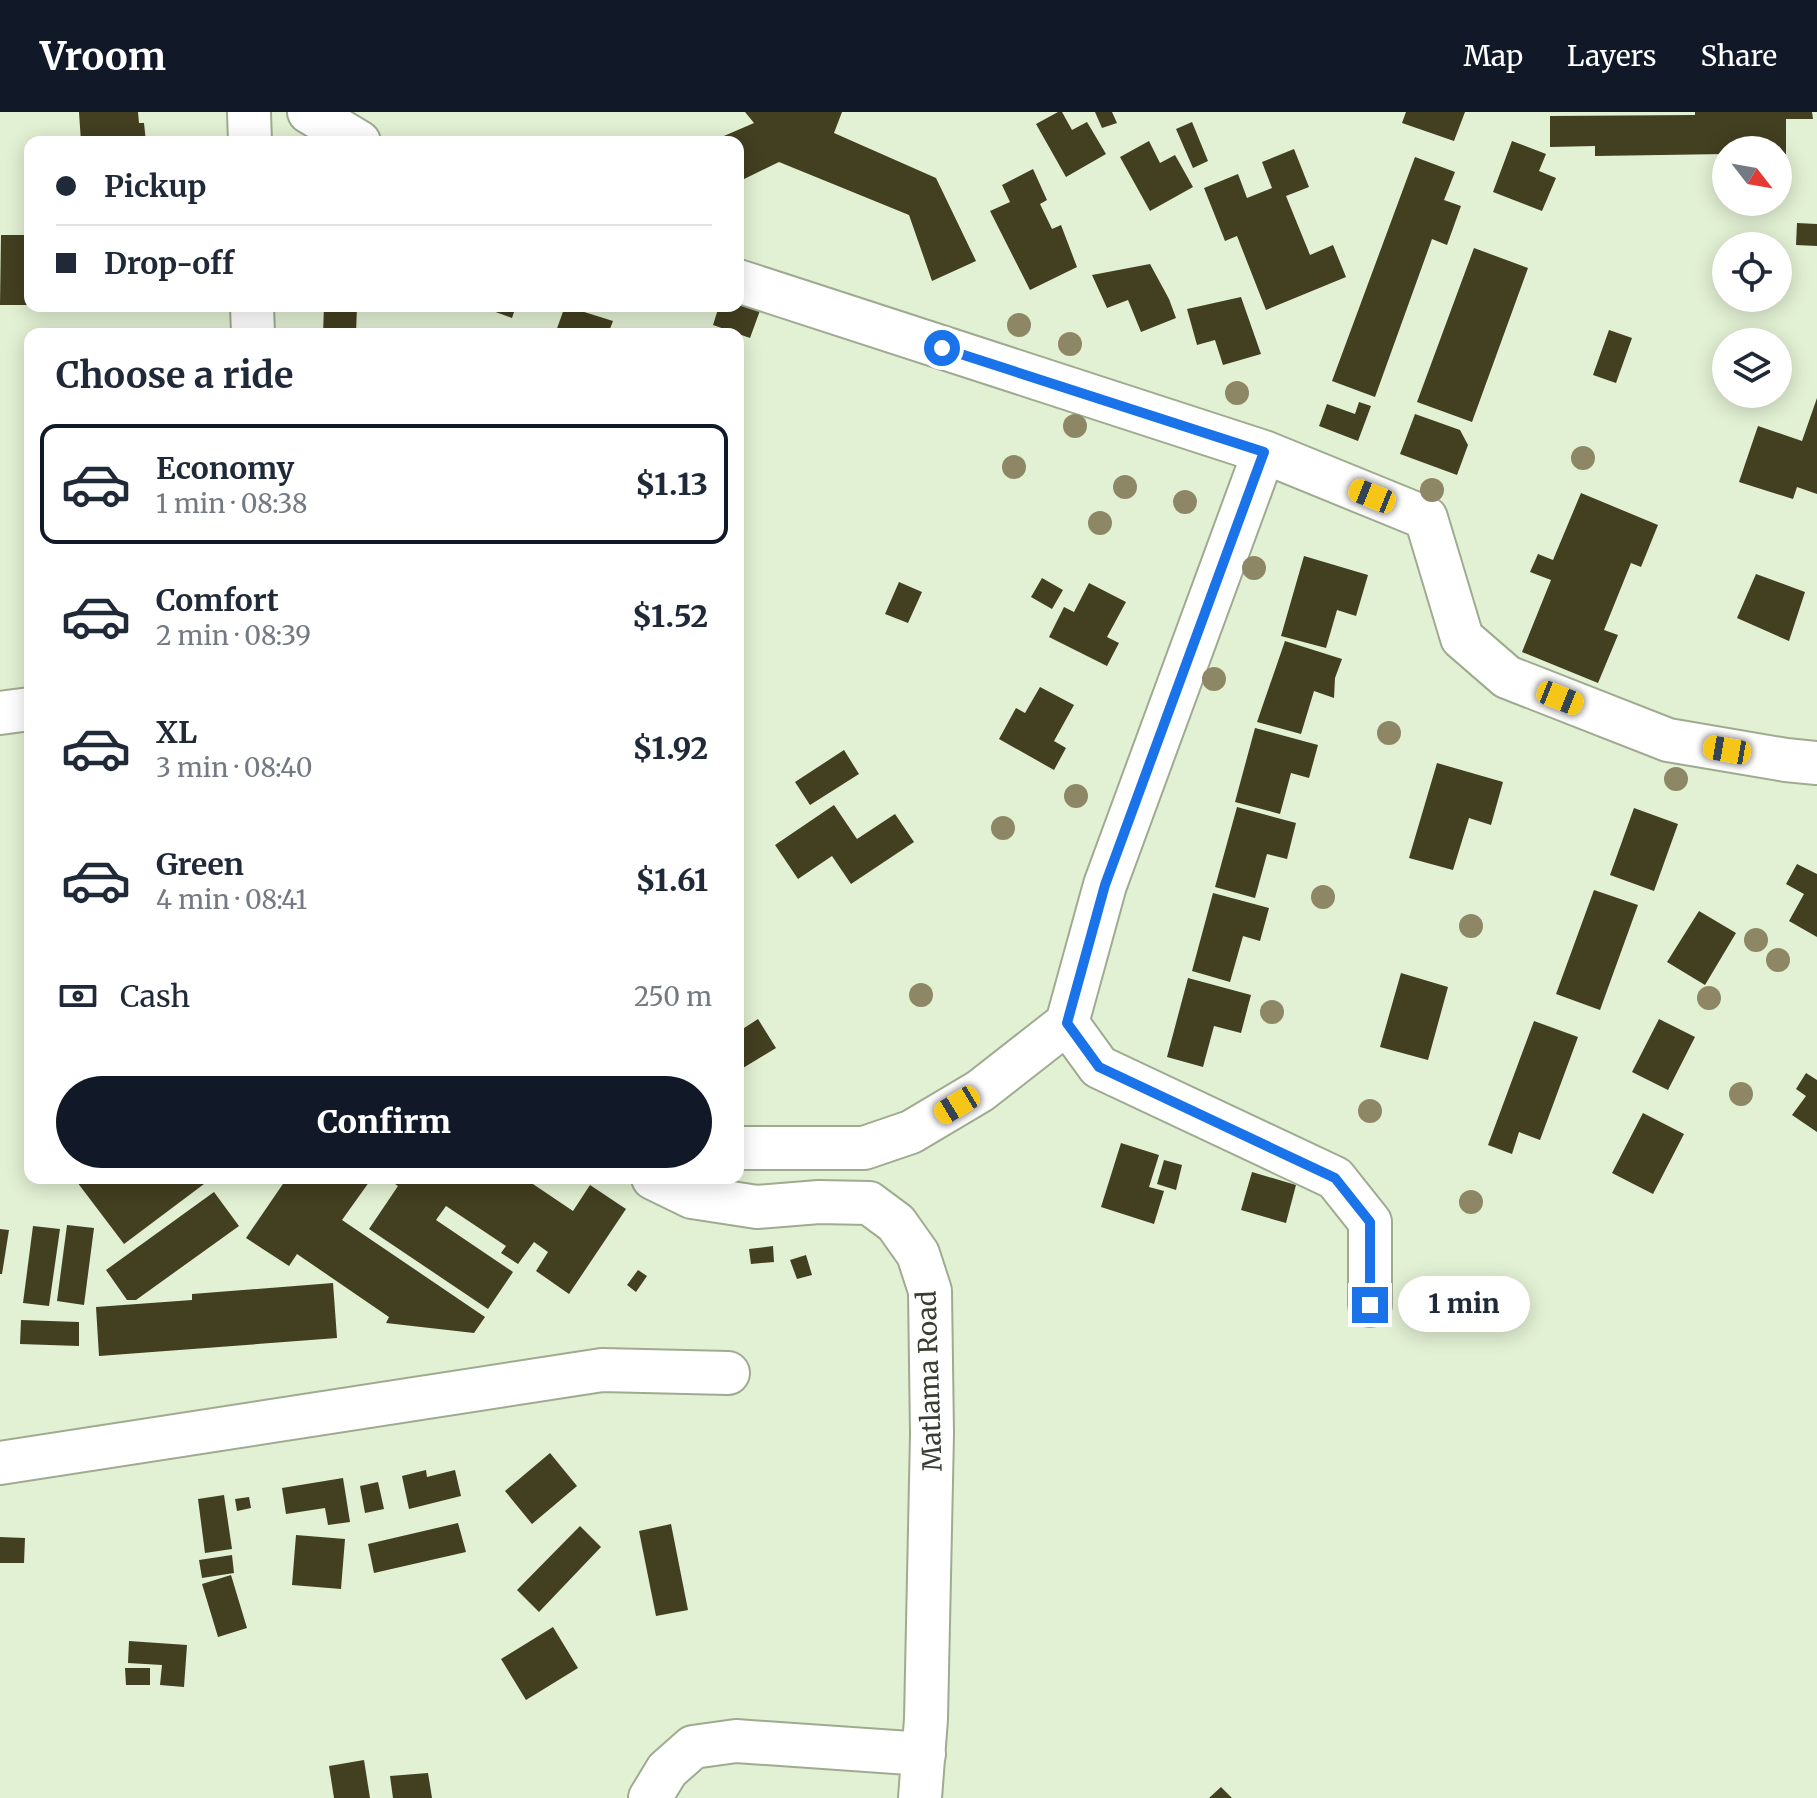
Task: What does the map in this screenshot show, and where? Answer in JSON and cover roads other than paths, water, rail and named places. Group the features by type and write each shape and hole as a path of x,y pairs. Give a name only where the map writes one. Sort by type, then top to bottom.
{"street":[{"path":"249,112 250,136"},
{"path":"309,112 349,136"},
{"path":"744,283 1264,452 1426,518 1462,638 1507,677 1668,740 1817,763"},
{"path":"744,1148 864,1148 911,1132 980,1091 1067,1023 1105,885 1264,452"},
{"path":"0,713 24,710"},
{"path":"1067,1023 1099,1067 1335,1178 1370,1222 1370,1305"},
{"name":"Matlama Road","path":"665,1184 692,1197 757,1207 819,1202 869,1203 896,1223 918,1254 930,1291 932,1418 924,1754 920,1798"},
{"path":"0,1463 602,1370 728,1373"},
{"path":"650,1798 667,1770 693,1747 736,1741 924,1754"}]}
